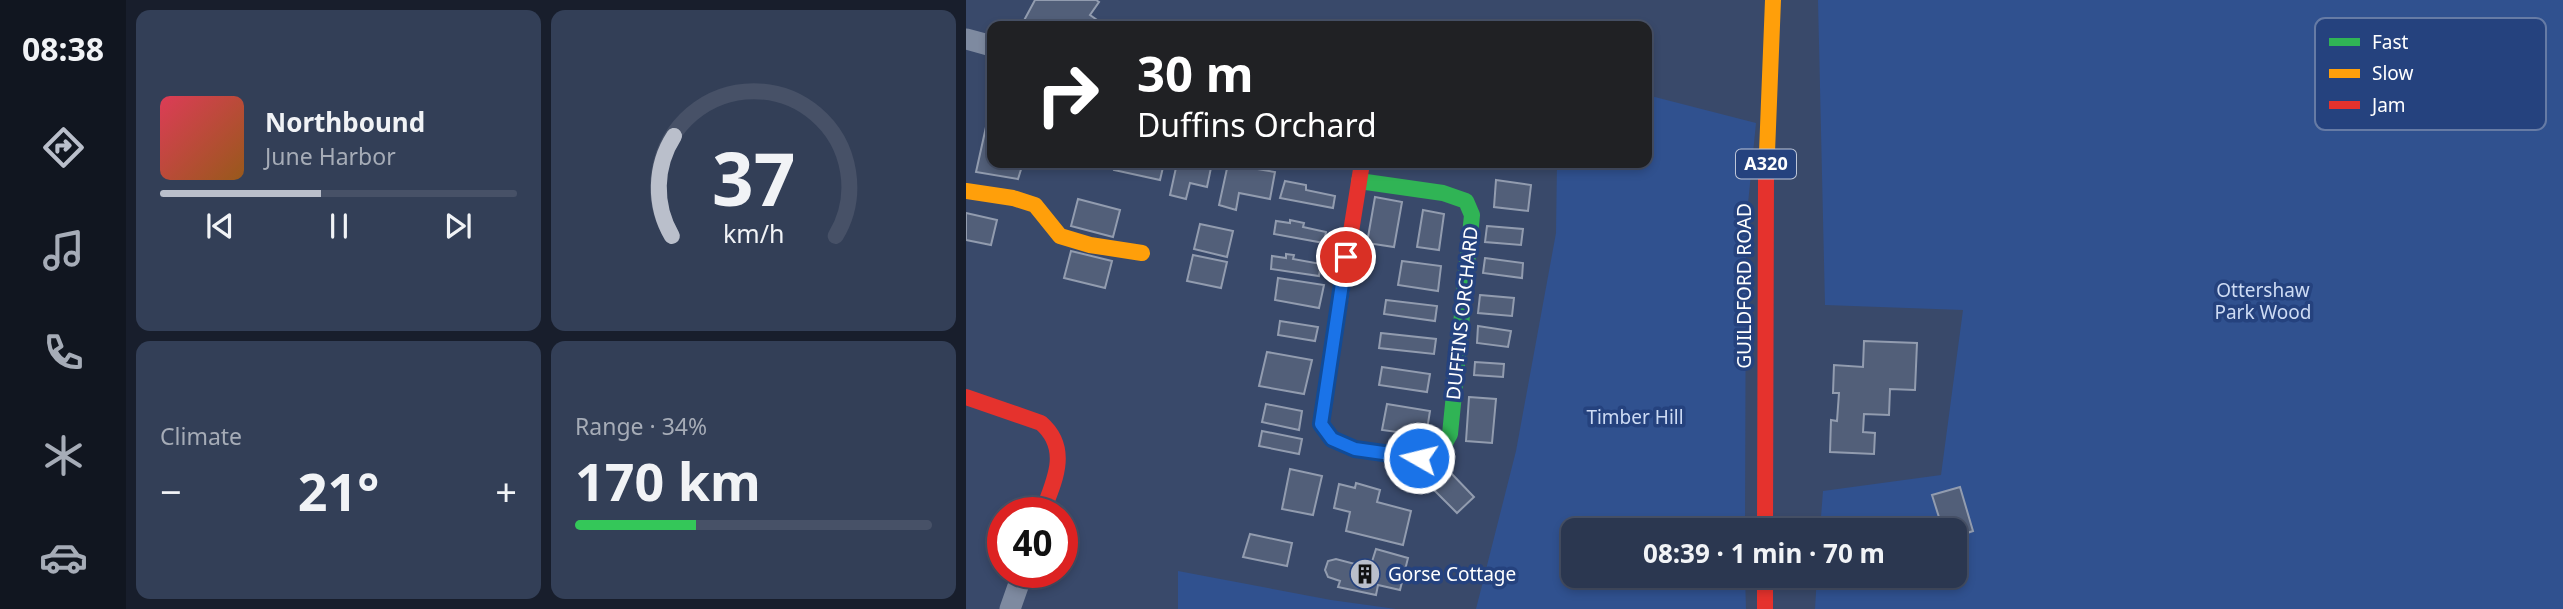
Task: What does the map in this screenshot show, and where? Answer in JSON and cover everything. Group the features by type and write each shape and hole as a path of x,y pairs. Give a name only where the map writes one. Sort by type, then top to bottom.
{"street":[{"name":"GUILDFORD ROAD","path":"1765,518 1765,191 1773,0"},
{"path":"966,39 987,45"},
{"name":"DUFFINS ORCHARD","path":"1359,181 1443,192 1466,201 1472,215 1450,433 1441,450 1419,458 1355,449 1332,439 1321,424 1359,181 1361,168"},
{"path":"966,191 1013,198 1035,205 1060,236 1090,245 1142,253"},
{"path":"966,397 1051,429 1059,451 1047,497"},
{"path":"1010,609 1017,588"},
{"path":"1765,588 1765,609"}],"green space":[{"name":"Ottershaw Park Wood","path":"1818,0 2563,0 2563,609 1815,609 1816,588 1967,588 1967,518 1821,518 1823,491 1941,475 1963,310 1825,305"},
{"name":"Timber Hill","path":"1652,96 1756,123 1746,224 1745,518 1561,518 1561,588 1745,588 1746,609 1476,609 1516,451 1556,233 1557,168 1652,168"},
{"path":"1178,571 1331,600 1396,609 1178,609"}],"building":[{"path":"1035,0 1099,2 1090,15 1099,21 1024,21"},
{"path":"987,122 987,168 1021,168 1018,179 976,172"},
{"path":"1114,168 1163,168 1160,180"},
{"path":"1176,168 1211,168 1207,187 1190,183 1186,199 1170,195"},
{"path":"1227,168 1275,172 1270,199 1239,193 1236,210 1219,205"},
{"path":"1496,180 1531,185 1528,211 1494,207"},
{"path":"1285,181 1306,185 1306,190 1335,196 1333,208 1280,198"},
{"path":"1375,197 1402,202 1394,247 1367,243"},
{"path":"1078,199 1120,210 1113,237 1071,226"},
{"path":"1423,210 1444,214 1439,250 1417,247"},
{"path":"966,213 997,220 991,245 966,240"},
{"path":"1290,220 1304,223 1303,227 1326,232 1324,243 1274,234 1276,221 1290,223"},
{"path":"1200,224 1233,231 1227,257 1194,249"},
{"path":"1487,226 1523,229 1521,245 1485,242"},
{"path":"1071,251 1112,261 1105,288 1064,278"},
{"path":"1286,254 1294,255 1293,259 1321,264 1319,276 1271,269 1272,256 1286,258"},
{"path":"1193,255 1227,262 1221,288 1187,281"},
{"path":"1485,258 1523,263 1522,278 1483,273"},
{"path":"1402,261 1441,266 1438,291 1398,285"},
{"path":"1278,278 1324,285 1319,308 1275,300"},
{"path":"1480,295 1514,298 1512,316 1478,313"},
{"path":"1386,300 1437,306 1435,321 1384,314"},
{"path":"1280,321 1318,327 1315,341 1278,335"},
{"path":"1478,326 1511,331 1508,347 1477,343"},
{"path":"1381,333 1436,339 1434,354 1379,348"},
{"path":"1864,341 1917,343 1915,390 1890,389 1889,415 1864,414 1863,432 1875,433 1874,454 1830,452 1831,420 1837,421 1839,393 1833,393 1834,365 1863,367"},
{"path":"1267,352 1312,360 1304,394 1259,386"},
{"path":"1475,362 1504,364 1503,377 1474,375"},
{"path":"1382,367 1430,374 1427,392 1379,385"},
{"path":"1469,397 1496,399 1492,443 1466,441"},
{"path":"1266,404 1302,411 1299,430 1262,422"},
{"path":"1387,404 1430,411 1426,436 1382,430"},
{"path":"1262,431 1302,439 1299,454 1259,446"},
{"path":"1290,469 1322,476 1313,515 1282,509"},
{"path":"1450,472 1474,497 1457,513 1432,488"},
{"path":"1356,483 1380,490 1377,502 1411,511 1403,545 1346,531 1350,512 1334,508 1339,484 1355,488"},
{"path":"1960,487 1973,531 1967,533 1967,518 1939,518 1932,495"},
{"path":"1250,534 1292,543 1287,566 1243,557"},
{"name":"Gorse Cottage","path":"1376,549 1408,558 1400,590 1378,585 1376,595 1338,587 1340,581 1328,577 1325,570 1328,561 1336,559 1370,568"}],"traffic: fast":[{"path":"1334,338 1321,423 1332,439 1355,449 1419,458 1441,450 1450,434 1472,215 1466,201 1443,193 1359,181"}],"traffic: slow":[{"path":"1766,178 1773,0"},
{"path":"966,191 1013,198 1035,205 1060,236 1090,245 1142,253"}],"traffic: jam":[{"path":"1334,338 1361,168"},
{"path":"1765,518 1766,178"},
{"path":"966,397 1041,423 1050,433 1058,455 1055,478 1048,497"},
{"path":"1765,588 1765,609"}],"place":[{"name":"Gorse Cottage","path":"1365,574"}],"route":[{"path":"1346,257 1321,424 1332,439 1355,449 1419,458"}]}
